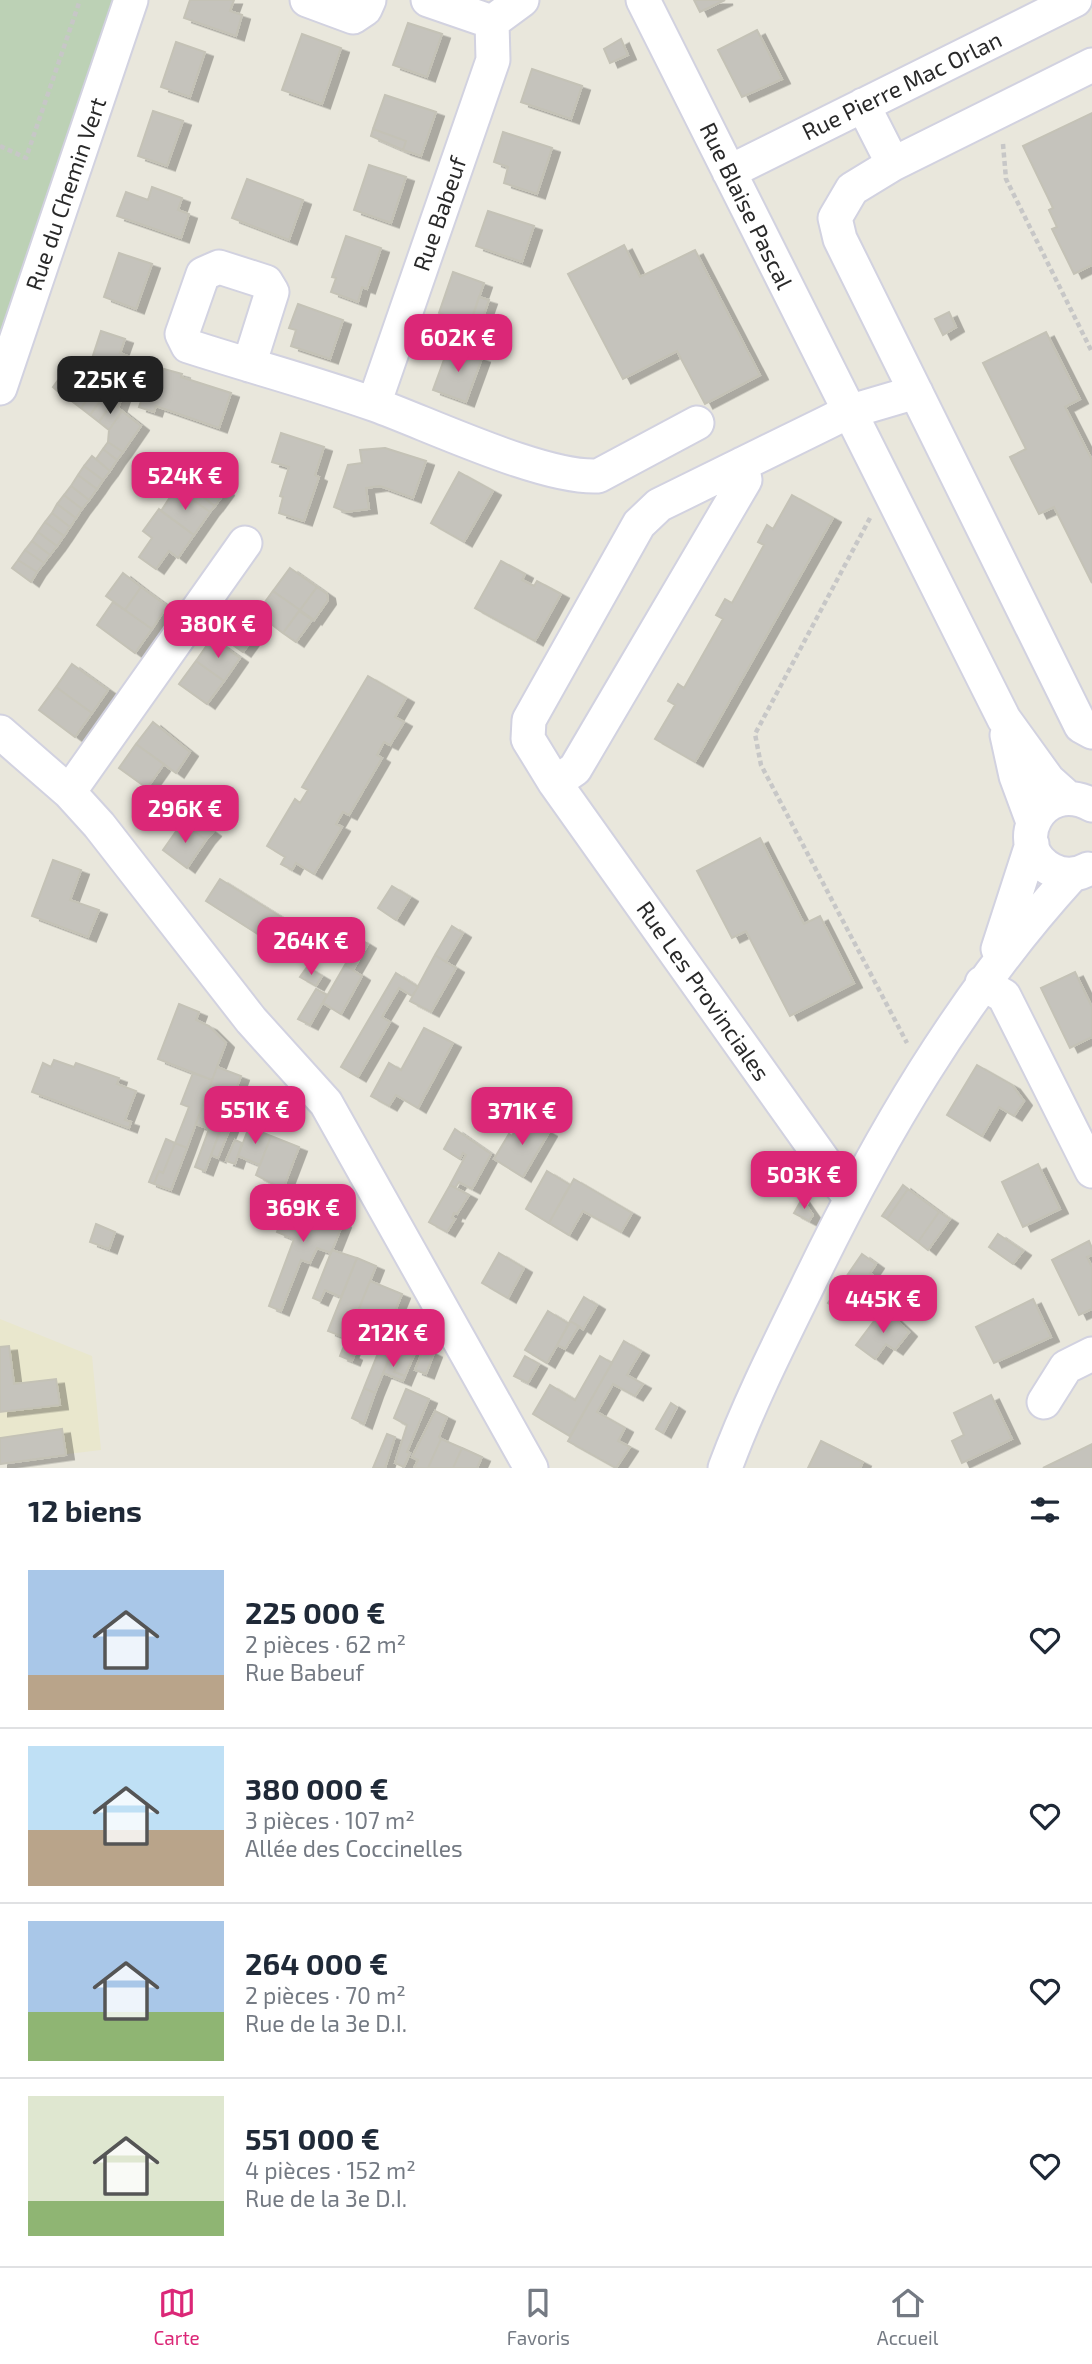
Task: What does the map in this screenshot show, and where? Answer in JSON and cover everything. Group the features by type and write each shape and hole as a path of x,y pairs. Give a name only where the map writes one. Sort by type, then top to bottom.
{"street":[{"name":"Rue du Chemin Vert","path":"0,388 131,0"},
{"path":"307,0 353,17 365,9 369,0"},
{"path":"428,0 492,22 522,0"},
{"name":"Rue Blaise Pascal","path":"643,0 1004,719 1048,780 1080,801"},
{"name":"Rue Pierre Mac Orlan","path":"729,172 1075,0"},
{"name":"Rue Babeuf","path":"374,404 493,60 492,22"},
{"path":"1092,65 893,164 852,189 835,218 839,239 1081,726 1092,732"},
{"path":"863,104 893,164"},
{"path":"249,365 374,404 518,458 582,477 598,476 697,423"},
{"path":"848,412 916,392"},
{"name":"Rue Les Provinciales","path":"848,412 659,505 639,524 529,720 528,739 555,783 850,1198"},
{"path":"555,783 575,769 745,480 742,464"},
{"path":"68,792 245,543"},
{"name":"Rue Blaise Pascal","path":"1004,719 1037,857 1046,867 1082,871"},
{"path":"0,732 68,792 99,825 251,1020 326,1103 517,1448 531,1468"},
{"path":"982,983 1006,933 1032,833 1047,805 1080,801"},
{"path":"725,1468 746,1413 850,1198 926,1065 982,983 1082,871"},
{"path":"982,983 1004,996 1092,1171"},
{"path":"1044,1402 1066,1367 1092,1354"}],"path":[{"path":"0,146 26,158 80,0"},
{"path":"999,111 1006,179 1092,352"},
{"path":"886,488 755,734 768,777 904,1040 926,1065"}],"shaded area":[{"path":"0,1319 92,1356 101,1450 0,1462"}],"green space":[{"path":"0,0 115,0 0,338"}],"building":[{"path":"190,0 234,0 230,11 242,15 236,36 184,18"},
{"path":"694,0 725,0 700,12"},
{"path":"408,23 442,34 427,77 393,65"},
{"path":"757,30 782,79 742,97 718,50"},
{"path":"302,34 341,48 322,104 282,90"},
{"path":"621,39 628,55 610,63 604,49"},
{"path":"176,42 205,52 190,97 161,87"},
{"path":"532,69 582,86 571,119 521,102"},
{"path":"385,95 436,112 421,156 403,150 406,141 373,129"},
{"path":"153,111 183,121 167,166 138,156"},
{"path":"1092,113 1092,265 1074,274 1052,229 1057,227 1049,210 1053,208 1023,146"},
{"path":"373,129 406,141 403,150 371,136"},
{"path":"503,132 552,148 537,194 504,183 508,167 494,162"},
{"path":"369,165 406,177 391,223 354,210"},
{"path":"247,179 303,200 289,240 232,218"},
{"path":"152,187 182,198 178,210 189,214 181,238 117,216 126,192 148,200"},
{"path":"488,211 534,226 522,262 476,246"},
{"path":"346,236 381,248 367,289 362,287 358,302 331,292 336,278 332,277"},
{"path":"624,245 640,277 695,250 760,375 705,404 677,351 623,379 568,274"},
{"path":"119,253 152,264 136,309 104,297"},
{"path":"453,272 484,283 470,324 439,313"},
{"path":"479,297 489,300 480,326 470,324"},
{"path":"298,304 343,320 330,359 291,346 296,330 289,328"},
{"path":"949,312 956,327 943,335 935,319"},
{"path":"101,331 125,339 120,353 135,359 119,406 85,380"},
{"path":"1046,332 1080,399 1065,407 1092,460 1092,583 1054,507 1039,514 1010,457 1026,449 983,363"},
{"path":"449,346 482,358 466,402 433,390"},
{"path":"153,366 231,393 219,428 156,406 154,412 139,407"},
{"path":"66,369 75,375 61,394 53,387"},
{"path":"75,375 86,384 73,402 61,394"},
{"path":"86,384 94,390 81,408 73,402"},
{"path":"94,390 103,397 90,415 81,408"},
{"path":"103,397 112,403 99,422 90,415"},
{"path":"112,403 122,411 109,430 99,422"},
{"path":"122,411 141,426 123,452 108,442 109,430"},
{"path":"281,433 324,447 315,475 319,477 304,521 279,513 283,497 280,496 289,467 272,462"},
{"path":"108,442 123,452 117,460 103,449"},
{"path":"385,448 426,461 413,498 380,486 366,488 369,509 346,512 334,507 348,465 362,463 360,450"},
{"path":"103,449 117,460 110,471 96,459"},
{"path":"92,456 110,471 103,480 84,466"},
{"path":"84,466 103,480 97,489 78,475"},
{"path":"192,466 226,491 215,506 181,481"},
{"path":"459,472 493,491 464,542 431,523"},
{"path":"78,475 97,489 89,500 71,486"},
{"path":"181,481 215,506 210,512 176,488"},
{"path":"71,486 89,500 82,509 64,495"},
{"path":"176,488 210,512 194,535 161,511"},
{"path":"64,495 82,509 76,518 57,504"},
{"path":"792,495 833,518 695,762 655,739 675,705 668,701 678,684 684,688 723,619 716,615 725,599 732,603 764,545 758,542 767,525 773,529"},
{"path":"57,504 76,518 70,527 52,513"},
{"path":"159,509 194,535 178,558 169,551 156,569 139,557 152,538 143,531"},
{"path":"52,513 70,527 64,536 45,522"},
{"path":"45,522 64,536 57,546 38,532"},
{"path":"38,532 57,546 50,555 32,541"},
{"path":"32,541 50,555 44,563 25,550"},
{"path":"25,550 44,563 37,572 18,560"},
{"path":"18,560 37,572 31,582 12,568"},
{"path":"501,561 525,574 522,580 534,586 537,581 561,594 535,641 475,608"},
{"path":"290,568 317,587 300,610 273,591"},
{"path":"123,573 141,587 125,610 106,596"},
{"path":"141,587 167,606 152,629 125,610"},
{"path":"317,587 327,594 328,600 314,620 300,610"},
{"path":"273,591 300,610 283,633 257,613"},
{"path":"113,602 152,629 135,653 97,625"},
{"path":"299,611 312,620 296,642 283,633"},
{"path":"234,629 251,641 243,652 226,640"},
{"path":"212,638 240,658 224,681 196,661"},
{"path":"196,661 224,681 207,704 179,684"},
{"path":"72,664 108,690 92,713 56,687"},
{"path":"368,676 406,698 395,717 404,722 390,745 384,742 377,755 382,758 349,815 343,812 336,824 342,827 314,874 296,863 292,870 281,864 285,857 267,846 295,799 300,803 308,790 302,787"},
{"path":"56,687 92,713 75,737 39,710"},
{"path":"153,722 190,752 176,773 136,744"},
{"path":"136,744 164,764 147,788 119,768"},
{"path":"188,814 213,832 206,840 182,823"},
{"path":"182,823 206,840 187,868 163,850"},
{"path":"760,838 804,924 820,916 854,983 790,1016 746,931 732,938 697,871"},
{"path":"53,860 81,870 70,900 99,910 88,937 32,916"},
{"path":"220,879 297,927 283,950 206,901"},
{"path":"392,886 410,897 396,920 378,908"},
{"path":"452,926 463,933 446,962 435,955"},
{"path":"360,939 368,944 353,970 345,965"},
{"path":"435,955 456,968 431,1012 410,1001"},
{"path":"345,965 362,976 341,1014 323,1003"},
{"path":"307,967 322,976 316,986 300,977"},
{"path":"1075,972 1092,1007 1092,1037 1070,1048 1041,988"},
{"path":"396,973 418,987 412,996 399,988 382,1017 390,1022 358,1077 341,1067"},
{"path":"316,989 327,995 310,1025 298,1019"},
{"path":"179,1004 199,1012 196,1020 209,1026 226,1043 212,1080 158,1059"},
{"path":"424,1028 453,1043 418,1108 396,1095 389,1106 371,1096 389,1063 401,1070"},
{"path":"54,1060 74,1067 76,1063 119,1078 117,1084 136,1091 125,1120 131,1122 129,1128 32,1092 43,1063 51,1067"},
{"path":"977,1065 1012,1085 1024,1101 1014,1116 999,1107 982,1136 947,1115"},
{"path":"217,1067 241,1076 205,1171 195,1167 209,1129 196,1124"},
{"path":"193,1073 212,1080 187,1148 175,1143 189,1107 181,1104"},
{"path":"235,1090 260,1100 248,1129 224,1120"},
{"path":"526,1118 549,1132 523,1177 494,1159 509,1134 512,1136 516,1129 519,1131"},
{"path":"224,1120 232,1123 218,1158 211,1155"},
{"path":"249,1127 271,1136 260,1165 238,1156"},
{"path":"455,1129 491,1154 472,1189 459,1182 455,1188 450,1185 466,1155 463,1153 460,1159 444,1149"},
{"path":"271,1136 299,1147 283,1189 256,1175"},
{"path":"166,1139 175,1143 163,1173 159,1171 154,1184 149,1182"},
{"path":"235,1140 242,1143 235,1164 226,1161"},
{"path":"175,1143 187,1148 171,1190 154,1184 159,1171 163,1173"},
{"path":"1038,1164 1060,1209 1023,1227 1002,1182"},
{"path":"547,1171 570,1185 549,1223 526,1209"},
{"path":"574,1179 632,1213 621,1232 583,1211 569,1235 549,1223"},
{"path":"450,1185 469,1195 457,1214 454,1213 452,1218 455,1219 447,1232 429,1222"},
{"path":"903,1185 908,1189 887,1219 882,1216"},
{"path":"908,1189 939,1212 918,1242 887,1219"},
{"path":"802,1199 813,1215 809,1221 794,1213"},
{"path":"289,1202 343,1223 331,1253 317,1248 310,1263 301,1260 281,1311 269,1306 294,1239 277,1232"},
{"path":"939,1212 950,1219 928,1250 918,1242"},
{"path":"96,1224 115,1232 109,1249 90,1242"},
{"path":"998,1234 1023,1251 1013,1264 989,1247"},
{"path":"1089,1241 1092,1255 1087,1257 1092,1267 1092,1309 1079,1315 1052,1260"},
{"path":"332,1250 357,1258 341,1297 325,1290 320,1301 313,1298"},
{"path":"499,1253 524,1268 508,1298 482,1283"},
{"path":"862,1254 876,1264 870,1273 877,1279 868,1290 861,1285 844,1314 828,1303"},
{"path":"357,1258 376,1266 353,1324 347,1322 341,1336 328,1331"},
{"path":"370,1281 402,1294 385,1336 362,1328 350,1354 354,1356 352,1361 340,1356"},
{"path":"584,1297 597,1305 583,1329 570,1321"},
{"path":"1033,1299 1051,1337 994,1363 976,1327"},
{"path":"884,1308 909,1332 895,1350 886,1344 875,1359 856,1345"},
{"path":"395,1311 414,1320 405,1340 418,1346 405,1376 394,1372 399,1360 390,1356 375,1393 364,1388"},
{"path":"548,1311 569,1324 547,1363 525,1350"},
{"path":"570,1321 579,1326 565,1349 557,1345"},
{"path":"624,1341 641,1351 627,1375 643,1384 635,1396 613,1384 597,1412 625,1428 618,1441 630,1447 616,1468 568,1441"},
{"path":"9,1346 14,1384 56,1379 60,1405 0,1412 0,1347"},
{"path":"424,1348 434,1353 426,1374 415,1370"},
{"path":"390,1356 399,1360 394,1372 405,1376 403,1381 383,1373"},
{"path":"525,1356 539,1364 528,1383 514,1376"},
{"path":"600,1356 612,1363 570,1436 533,1414 550,1385 575,1400"},
{"path":"364,1388 375,1393 364,1424 352,1418"},
{"path":"406,1389 429,1399 407,1452 410,1453 404,1467 395,1463 407,1425 394,1418"},
{"path":"991,1395 1012,1439 962,1463 952,1441 964,1435 954,1413"},
{"path":"671,1403 677,1407 663,1433 656,1429"},
{"path":"435,1411 447,1417 439,1437 441,1439 428,1468 414,1468 418,1460 412,1457"},
{"path":"62,1429 66,1455 0,1464 0,1438"},
{"path":"387,1434 395,1437 385,1468 373,1468"},
{"path":"441,1439 462,1448 453,1468 428,1468"},
{"path":"821,1441 863,1462 860,1468 808,1468"},
{"path":"1092,1444 1092,1468 1043,1468"},
{"path":"462,1448 482,1457 477,1468 453,1468"}]}
